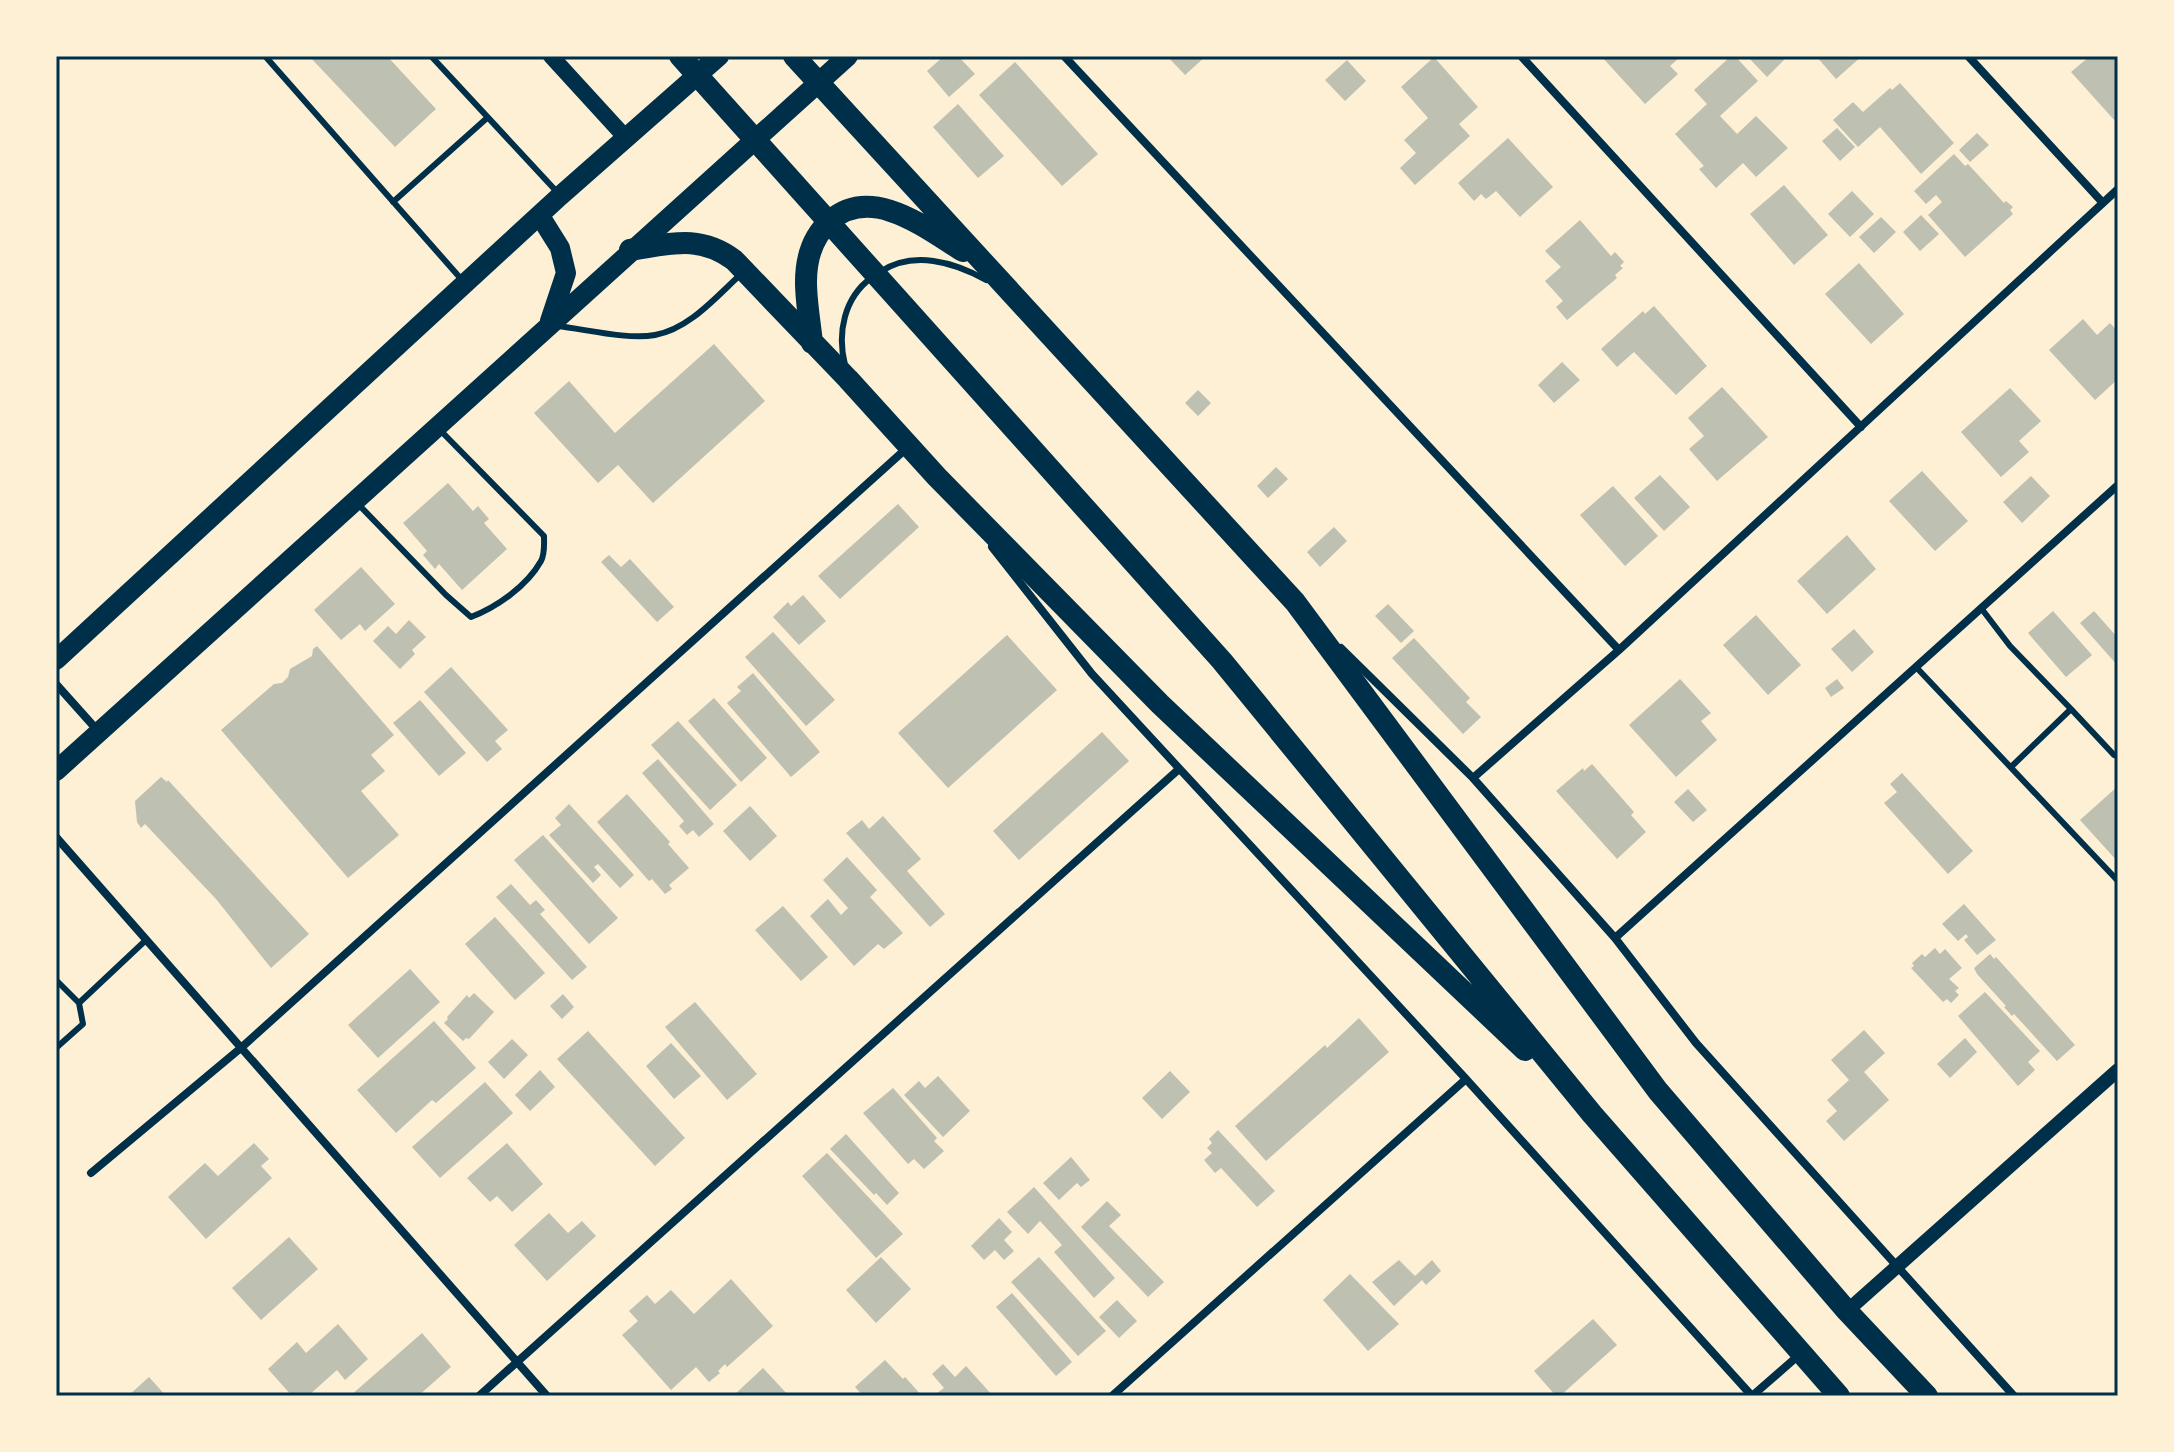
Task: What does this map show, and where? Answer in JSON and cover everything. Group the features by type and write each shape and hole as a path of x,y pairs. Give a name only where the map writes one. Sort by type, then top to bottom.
{"highway":[{"path":"680,56 1222,661 1592,1114 1839,1396"},
{"path":"794,56 1295,602 1658,1091 1847,1311 1927,1396"},
{"path":"812,343 806,283 809,254 815,238 825,226 853,207 875,208 912,220 984,264"},
{"path":"630,250 685,242 706,244 718,248 745,270 937,477 1160,704 1592,1114"}],"main road":[{"path":"551,56 626,138"},
{"path":"56,660 560,196 719,56"},
{"path":"56,771 848,56"},
{"path":"540,216 560,248 566,273 549,325"}],"street":[{"path":"1064,56 1619,650"},
{"path":"1521,56 1861,427"},
{"path":"1968,56 2103,203"},
{"path":"1473,778 1619,650 2118,189"},
{"path":"91,1173 242,1047 909,447"},
{"path":"937,477 1092,674 1466,1079 1752,1396 1800,1354"},
{"path":"1615,938 2118,485"},
{"path":"1295,602 1473,778 1615,938 1696,1043 2014,1396"},
{"path":"56,684 99,732"},
{"path":"479,1396 1179,769"},
{"path":"56,837 547,1396"},
{"path":"1847,1311 2118,1070"},
{"path":"1112,1396 1466,1079"}],"lane":[{"path":"265,56 465,283"},
{"path":"431,56 560,196"},
{"path":"393,202 487,118"},
{"path":"848,379 842,353 846,310 854,294 884,269 901,261 934,260 966,269 1011,293"},
{"path":"549,325 634,336 656,335 692,318 745,270"},
{"path":"355,501 471,617 493,608 522,583 543,559 544,536 437,427"},
{"path":"1981,608 2010,646 2114,755"},
{"path":"1916,667 2118,881"},
{"path":"2011,767 2071,709"},
{"path":"79,1003 146,940"},
{"path":"56,980 79,1003 83,1024 56,1048"}],"building":[{"path":"309,56 387,56 436,109 395,147"},
{"path":"944,56 958,56 975,74 949,97 927,71"},
{"path":"1167,56 1206,56 1185,75"},
{"path":"1601,56 1681,56 1670,66 1678,74 1645,104"},
{"path":"1731,56 1735,56 1758,81 1720,116 1737,134 1756,116 1788,148 1756,177 1743,163 1716,188 1699,169 1704,166 1675,134 1707,104 1694,90"},
{"path":"1747,56 1784,56 1786,58 1767,77"},
{"path":"1816,56 1862,56 1836,79"},
{"path":"2090,56 2115,56 2118,59 2116,122 2071,72"},
{"path":"1434,57 1478,107 1459,124 1470,136 1415,185 1400,168 1416,153 1404,140 1428,118 1401,87"},
{"path":"1347,60 1366,81 1345,101 1325,80"},
{"path":"1015,62 1098,154 1062,186 979,95"},
{"path":"1900,83 1954,143 1921,174 1880,127 1858,147 1833,120 1853,102 1863,112"},
{"path":"958,104 1004,156 978,178 933,127"},
{"path":"1837,128 1855,147 1840,161 1822,141"},
{"path":"1977,133 1989,145 1970,162 1959,150"},
{"path":"1508,138 1553,187 1520,217 1496,191 1486,199 1481,194 1474,201 1458,183"},
{"path":"1954,154 1965,166 1968,164 2004,203 2006,201 2013,207 2010,210 2013,214 1965,257 1928,215 1942,202 1936,195 1926,204 1914,191"},
{"path":"1784,185 1828,235 1794,265 1750,214"},
{"path":"1852,191 1874,214 1850,237 1828,214"},
{"path":"1921,215 1939,234 1920,251 1903,232"},
{"path":"1881,217 1896,232 1874,253 1859,237"},
{"path":"1580,220 1611,256 1615,252 1624,262 1620,266 1623,268 1615,275 1617,278 1567,320 1556,307 1563,301 1545,281 1561,267 1545,251"},
{"path":"1859,263 1904,314 1871,344 1825,294"},
{"path":"1654,306 1707,366 1676,395 1634,352 1617,367 1601,349 1643,311 1645,314"},
{"path":"2083,319 2097,335 2110,323 2118,332 2118,379 2095,400 2049,350"},
{"path":"714,344 765,401 653,503 618,465 598,483 534,413 569,381 615,433"},
{"path":"1562,362 1580,380 1554,403 1538,385"},
{"path":"1722,387 1768,437 1717,481 1689,449 1704,436 1688,418"},
{"path":"2010,388 2041,421 2019,441 2029,452 2001,477 1961,432"},
{"path":"1198,390 1211,403 1198,416 1185,403"},
{"path":"1276,467 1288,479 1268,498 1257,486"},
{"path":"1922,471 1968,521 1935,551 1889,501"},
{"path":"1660,475 1690,507 1664,531 1634,498"},
{"path":"2031,476 2050,496 2022,523 2003,502"},
{"path":"448,483 473,511 478,506 489,519 484,523 507,549 462,590 439,564 435,569 423,555 427,551 403,523"},
{"path":"1613,486 1658,536 1625,566 1580,515"},
{"path":"898,504 919,527 840,599 818,576"},
{"path":"1334,527 1347,541 1320,567 1307,552"},
{"path":"1847,535 1876,569 1827,614 1797,581"},
{"path":"609,555 621,567 630,559 674,607 657,622 601,562"},
{"path":"361,567 395,604 365,631 360,624 341,640 314,610"},
{"path":"803,595 826,621 799,645 773,617 788,602 791,606"},
{"path":"1388,604 1414,631 1401,643 1375,616"},
{"path":"2053,611 2092,655 2066,677 2028,633"},
{"path":"2094,611 2118,638 2118,666 2080,623"},
{"path":"1756,615 1801,665 1768,695 1723,645"},
{"path":"409,620 426,637 412,650 415,654 400,669 373,641 388,626 396,634"},
{"path":"1854,629 1874,652 1852,672 1831,649"},
{"path":"773,632 835,700 806,726 745,657"},
{"path":"1007,635 1057,690 948,788 898,733"},
{"path":"1414,638 1470,698 1466,702 1481,717 1463,734 1392,658"},
{"path":"317,646 394,735 371,755 385,771 361,791 399,835 348,878 221,730 274,684 282,683 290,669 312,656"},
{"path":"451,667 508,730 495,741 502,749 487,762 424,692"},
{"path":"753,673 820,752 791,777 727,703 741,691 737,687"},
{"path":"1680,679 1711,713 1701,721 1717,740 1676,777 1629,725"},
{"path":"1837,679 1844,688 1831,697 1825,688"},
{"path":"714,698 767,758 741,782 688,721"},
{"path":"420,700 466,753 439,776 393,723"},
{"path":"678,721 737,785 710,810 651,745"},
{"path":"1102,732 1129,761 1019,860 993,831"},
{"path":"658,759 714,824 699,837 693,830 687,835 679,826 684,821 642,773"},
{"path":"1592,764 1634,812 1631,815 1646,832 1617,859 1556,791"},
{"path":"1902,773 1973,851 1948,874 1884,803 1897,792 1890,784"},
{"path":"161,777 168,780 309,934 271,968 216,899 145,824 141,828 137,822 135,801"},
{"path":"2118,786 2118,862 2080,820"},
{"path":"1688,789 1707,810 1693,822 1674,802"},
{"path":"627,794 689,868 669,885 672,889 665,894 652,879 649,881 597,822"},
{"path":"569,804 634,875 620,888 598,864 594,867 601,875 593,883 549,835 561,825 555,818"},
{"path":"750,806 777,836 750,861 723,831"},
{"path":"883,816 921,859 907,871 945,914 930,927 846,833 862,820 869,829"},
{"path":"543,835 618,918 589,944 514,860"},
{"path":"847,857 877,890 870,897 903,933 884,949 878,944 854,966 810,916 828,899 841,915 848,908 823,880"},
{"path":"511,884 530,905 536,900 545,910 540,914 587,967 572,980 496,897"},
{"path":"1964,904 1996,940 1977,955 1964,940 1968,937 1966,934 1958,941 1942,924"},
{"path":"783,906 828,957 801,981 755,930"},
{"path":"495,917 545,973 515,1000 465,944"},
{"path":"1935,948 1940,954 1945,949 1962,968 1949,979 1959,988 1955,991 1959,995 1951,1003 1947,999 1943,1002 1911,968 1922,954 1925,957"},
{"path":"1990,954 2075,1045 2057,1061 2014,1014 2012,1016 1977,974 1974,968"},
{"path":"410,969 440,1002 378,1058 348,1025"},
{"path":"1985,992 2040,1051 2028,1062 2035,1070 2018,1086 1958,1016"},
{"path":"474,993 494,1012 469,1039 463,1041 444,1023 467,995 469,998"},
{"path":"563,994 574,1007 562,1019 550,1006"},
{"path":"695,1002 757,1074 727,1100 665,1027"},
{"path":"1359,1018 1389,1052 1266,1161 1235,1126"},
{"path":"434,1021 476,1068 436,1103 432,1100 396,1133 357,1090"},
{"path":"1864,1030 1885,1053 1864,1072 1889,1100 1844,1141 1826,1121 1837,1111 1827,1100 1849,1080 1831,1060"},
{"path":"588,1031 685,1138 655,1166 557,1059"},
{"path":"1965,1038 1977,1052 1950,1078 1937,1064"},
{"path":"512,1039 528,1055 504,1079 488,1062"},
{"path":"671,1043 701,1076 674,1099 646,1066"},
{"path":"540,1070 555,1087 530,1111 515,1095"},
{"path":"1170,1071 1190,1092 1162,1119 1142,1098"},
{"path":"938,1076 970,1111 943,1137 904,1095 919,1081 925,1088"},
{"path":"485,1082 513,1113 440,1178 412,1147"},
{"path":"893,1088 937,1138 934,1141 944,1151 924,1169 914,1159 908,1164 863,1113"},
{"path":"1218,1130 1275,1191 1257,1207 1221,1168 1215,1173 1204,1160 1212,1153 1207,1148 1212,1143 1209,1139"},
{"path":"846,1134 899,1193 887,1205 830,1149"},
{"path":"254,1143 269,1159 261,1166 272,1178 206,1239 168,1197 205,1163 218,1176"},
{"path":"507,1143 543,1184 512,1212 497,1196 490,1202 467,1178"},
{"path":"827,1153 903,1234 876,1258 802,1176"},
{"path":"1071,1157 1090,1180 1081,1187 1077,1183 1059,1200 1043,1183"},
{"path":"1034,1187 1115,1278 1094,1298 1054,1252 1062,1245 1040,1221 1028,1234 1007,1212"},
{"path":"1107,1201 1121,1215 1109,1226 1164,1282 1148,1297 1081,1227"},
{"path":"549,1213 568,1233 582,1221 596,1236 547,1281 514,1245"},
{"path":"999,1218 1012,1232 1004,1240 1014,1251 1004,1260 995,1250 984,1260 971,1246"},
{"path":"289,1237 318,1269 261,1320 232,1288"},
{"path":"881,1257 911,1289 876,1323 846,1290"},
{"path":"1039,1257 1106,1331 1078,1356 1011,1282"},
{"path":"1399,1260 1415,1276 1432,1260 1441,1271 1426,1285 1422,1280 1394,1306 1372,1282"},
{"path":"1350,1274 1399,1324 1368,1351 1323,1300"},
{"path":"731,1279 773,1326 727,1367 725,1364 709,1382 696,1367 671,1390 622,1335 638,1321 629,1311 647,1295 655,1304 671,1290 694,1314"},
{"path":"1012,1293 1072,1362 1056,1376 996,1307"},
{"path":"1117,1300 1137,1321 1119,1338 1099,1317"},
{"path":"1593,1319 1617,1345 1560,1396 1556,1396 1534,1371"},
{"path":"338,1324 368,1359 345,1380 337,1370 308,1396 292,1396 268,1369 297,1342 306,1353"},
{"path":"422,1333 451,1367 418,1396 350,1396"},
{"path":"885,1360 922,1396 863,1396 855,1387"},
{"path":"943,1364 955,1377 966,1366 993,1396 940,1396 937,1393 944,1388 932,1374"},
{"path":"763,1368 789,1396 733,1396"},
{"path":"149,1377 166,1396 128,1396"}]}
